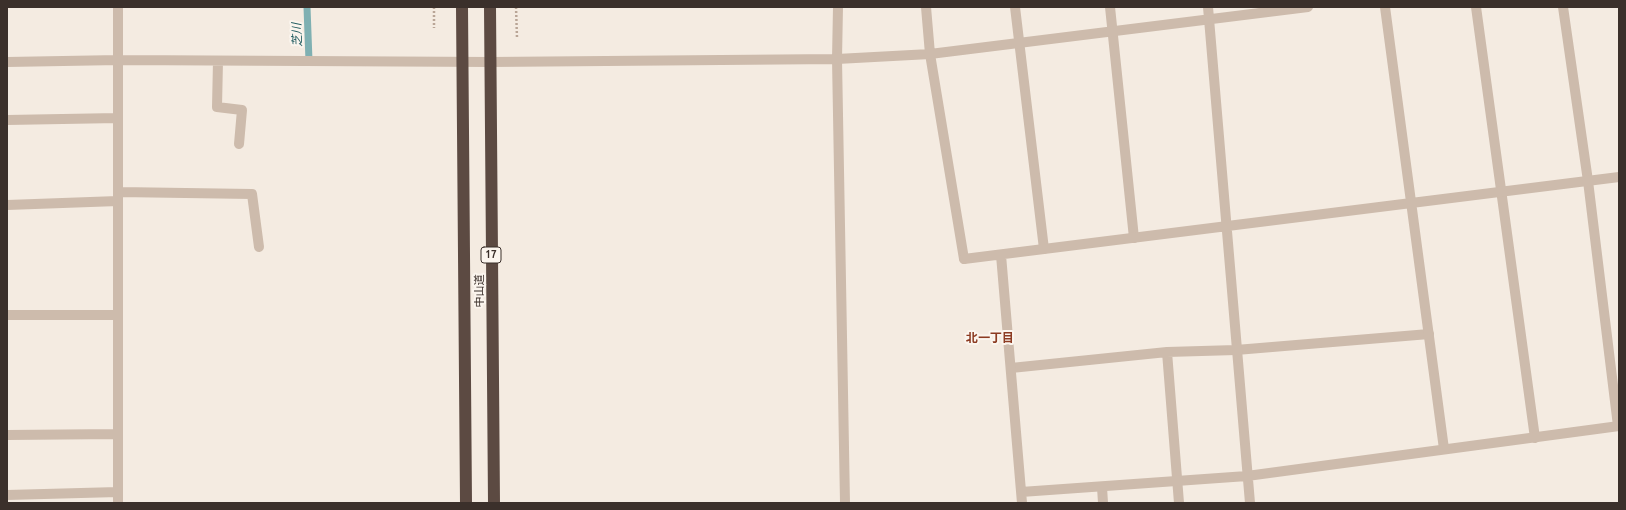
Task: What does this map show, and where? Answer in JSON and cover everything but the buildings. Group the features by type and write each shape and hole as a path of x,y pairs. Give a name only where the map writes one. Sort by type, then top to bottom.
{"highway":[{"name":"中山道","path":"462,7 466,503"},
{"name":"中山道","path":"490,7 494,503"}],"street":[{"path":"118,7 118,503"},
{"path":"838,7 837,59 845,503"},
{"path":"926,7 930,54 964,260 1619,178"},
{"path":"1015,7 1044,249"},
{"path":"1110,7 1134,238"},
{"path":"1208,7 1250,503"},
{"path":"7,62 119,60 490,62 837,59 930,54 1303,7"},
{"path":"1385,7 1444,450"},
{"path":"1476,7 1535,438"},
{"path":"1021,492 1247,476 1618,426 1588,181 1563,7"},
{"path":"218,61 217,107 242,110 239,144"},
{"path":"7,120 118,118"},
{"path":"7,205 119,197 252,194 259,247"},
{"path":"1001,255 1022,503"},
{"path":"7,315 118,315"},
{"path":"1011,368 1167,352 1236,350 1429,334"},
{"path":"1167,352 1179,503"},
{"path":"7,435 118,434"},
{"path":"1102,486 1103,503"},
{"path":"7,495 118,492"}],"path":[{"path":"434,7 434,28"},
{"path":"516,7 517,38"}],"waterway":[{"name":"芝川","path":"307,7 309,61"}],"district":[{"name":"北一丁目","path":"990,338"}]}
